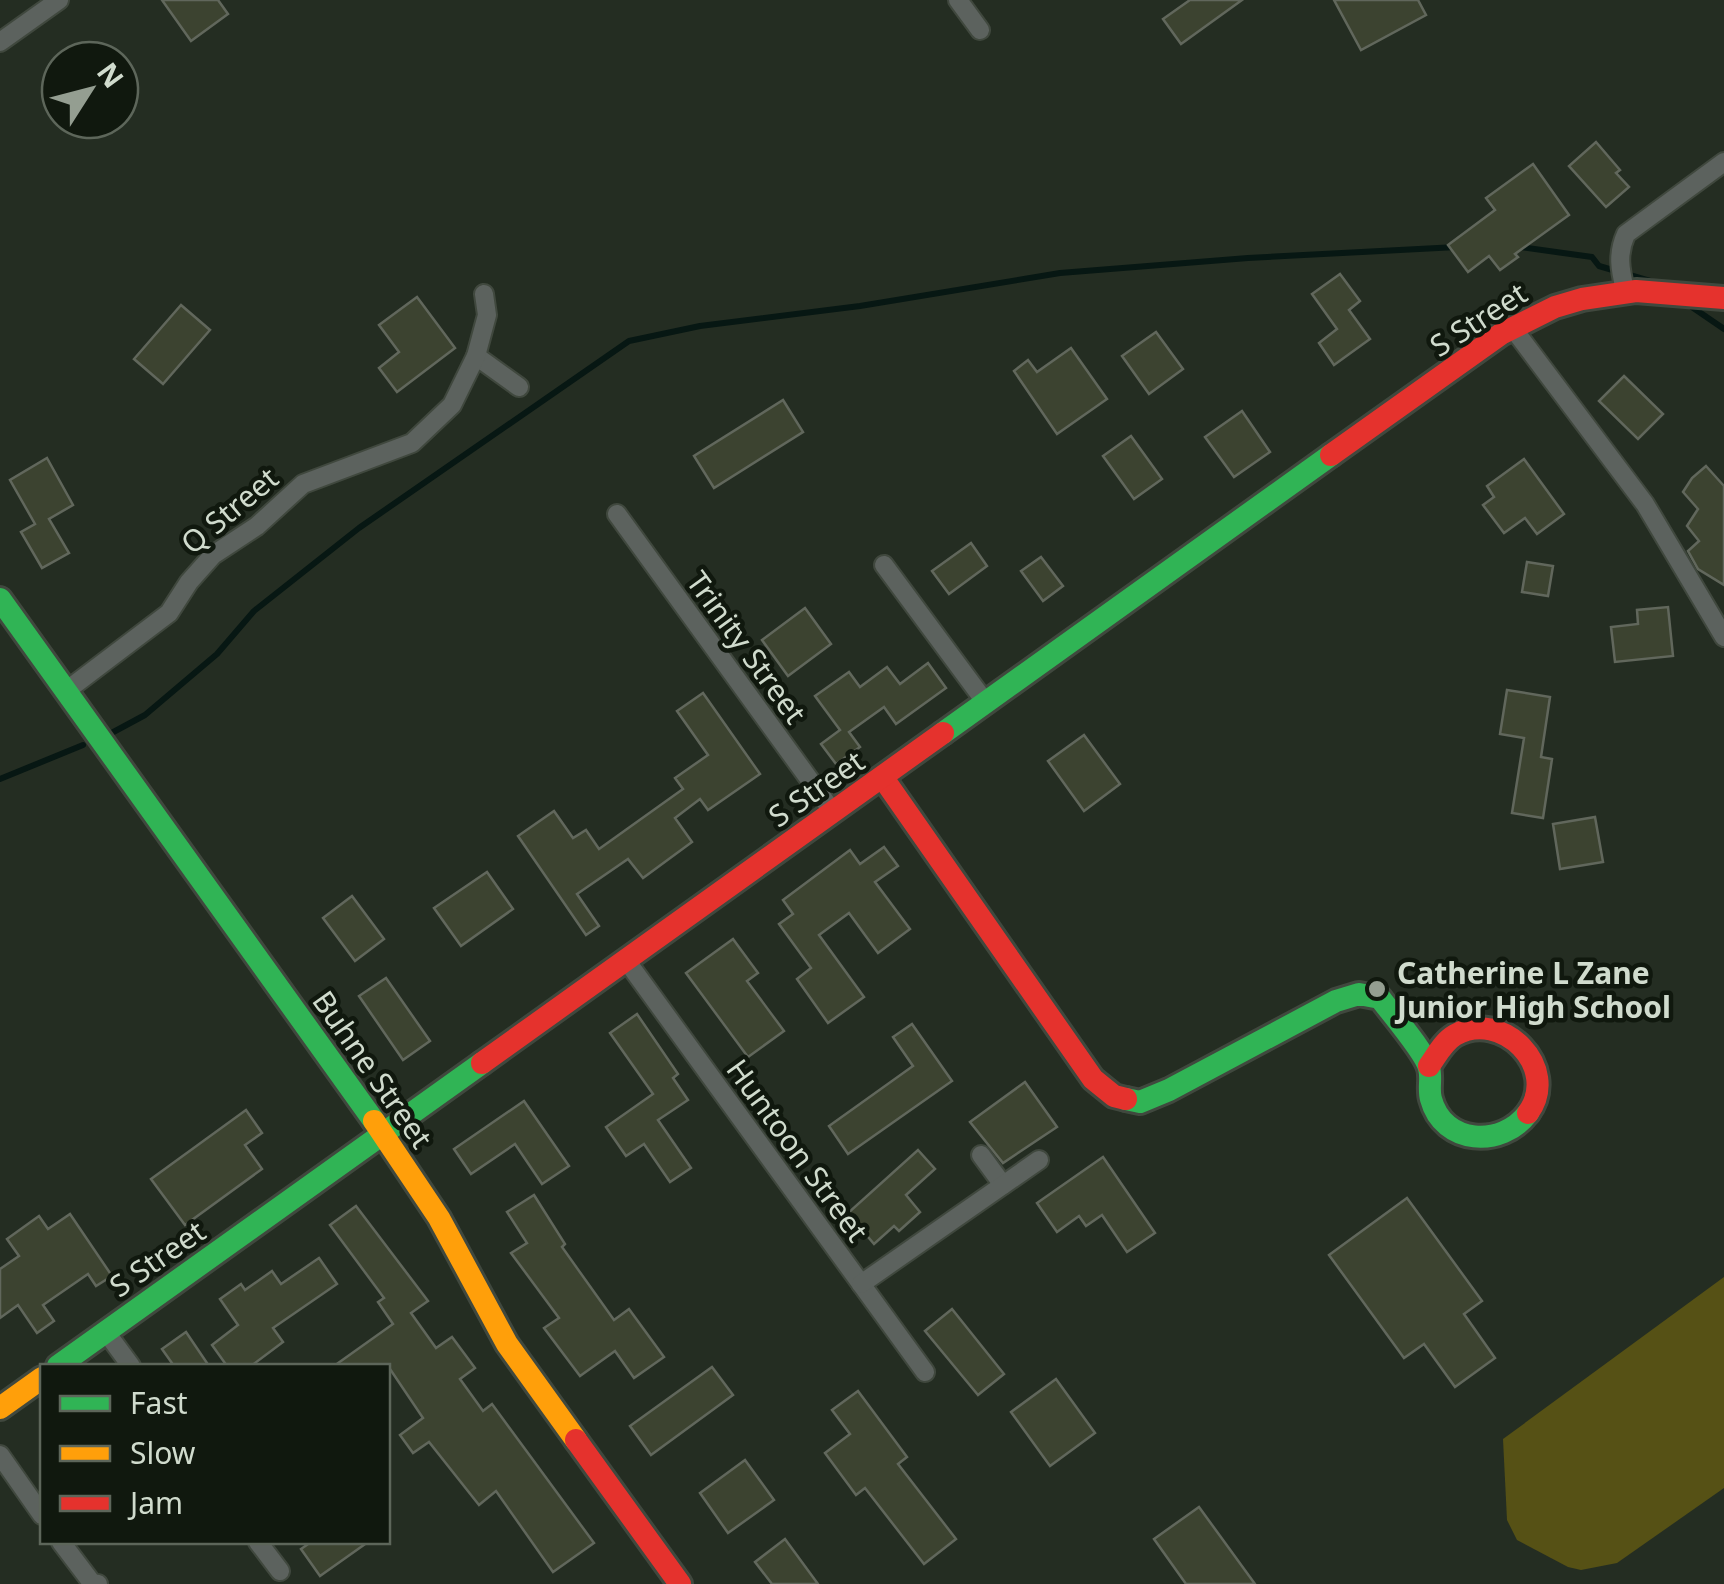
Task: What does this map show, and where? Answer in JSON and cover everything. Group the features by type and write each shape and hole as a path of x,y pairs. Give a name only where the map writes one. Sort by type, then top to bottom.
{"street":[{"path":"0,42 59,0"},
{"path":"958,0 980,30"},
{"path":"1625,290 1619,262 1626,234 1724,162"},
{"name":"S Street","path":"61,1364 1512,327 1572,301 1625,290 1679,290 1724,298"},
{"name":"Q Street","path":"66,691 169,613 188,582 213,555 257,526 303,484 412,442 452,405 476,356 487,316 484,294"},
{"path":"1512,327 1645,504 1724,637"},
{"path":"476,356 519,387"},
{"name":"Trinity Street","path":"617,514 833,812"},
{"path":"884,565 986,702"},
{"name":"Buhne Street","path":"0,599 384,1134 439,1218 507,1344 680,1584"},
{"path":"883,778 1093,1079 1114,1096 1140,1102 1170,1090 1336,1002 1359,994 1380,998 1429,1066 1427,1090 1436,1115 1455,1132 1470,1138 1496,1138 1518,1126 1537,1092 1536,1070 1525,1048 1506,1033 1472,1029 1449,1039 1429,1066"},
{"name":"Huntoon Street","path":"626,960 924,1372"},
{"path":"981,1155 1003,1185"},
{"path":"861,1284 1038,1160"},
{"path":"106,1332 130,1364"},
{"path":"0,1408 40,1379"},
{"path":"0,1455 40,1512"},
{"path":"63,1544 92,1583 98,1584"},
{"path":"260,1544 280,1571"}],"shaded area":[{"path":"1724,1277 1724,1488 1617,1563 1581,1570 1517,1540 1507,1520 1503,1439"}],"building":[{"path":"162,0 218,0 228,14 191,41"},
{"path":"1190,0 1242,0 1181,44 1163,19"},
{"path":"1334,0 1418,0 1426,15 1361,50"},
{"path":"1596,142 1629,187 1606,207 1569,166"},
{"path":"1533,164 1569,215 1515,254 1518,257 1500,270 1489,256 1468,272 1448,245 1495,210 1486,198"},
{"path":"1340,274 1360,301 1349,310 1370,339 1334,365 1319,343 1337,329 1312,294"},
{"path":"417,297 455,348 397,392 379,368 399,352 379,325"},
{"path":"181,305 210,330 163,384 134,359"},
{"path":"1156,332 1183,369 1149,394 1122,356"},
{"path":"1071,348 1107,399 1057,434 1014,371 1028,360 1037,372"},
{"path":"1624,376 1663,414 1638,439 1599,401"},
{"path":"783,400 803,432 714,488 694,456"},
{"path":"1242,411 1270,452 1234,477 1205,437"},
{"path":"1131,436 1162,479 1134,499 1103,456"},
{"path":"47,458 73,505 49,519 69,553 42,568 21,532 35,524 10,480"},
{"path":"1524,459 1564,514 1537,534 1525,518 1504,533 1483,505 1494,497 1487,486"},
{"path":"1706,466 1724,486 1724,585 1698,569 1688,551 1699,541 1687,526 1698,509 1683,492"},
{"path":"971,543 987,566 949,594 932,571"},
{"path":"1041,557 1063,586 1043,601 1021,571"},
{"path":"1527,562 1553,566 1548,596 1522,592"},
{"path":"1668,607 1673,656 1615,662 1611,627 1638,624 1637,610"},
{"path":"805,608 831,644 788,676 762,640"},
{"path":"928,663 946,688 896,724 884,707 849,732 860,747 836,764 821,744 840,730 815,696 849,672 860,687 887,667 900,684"},
{"path":"1507,690 1550,697 1541,757 1552,759 1543,818 1512,813 1524,738 1500,734"},
{"path":"703,693 760,774 708,810 700,799 675,818 692,842 643,878 628,859 577,894 599,926 586,935 518,836 554,811 573,838 586,830 599,849 683,789 675,778 708,755 677,711"},
{"path":"1084,735 1120,784 1084,811 1048,761"},
{"path":"1595,817 1603,862 1560,869 1553,824"},
{"path":"884,847 898,866 875,882 910,929 878,953 849,913 819,935 864,997 828,1023 797,979 811,968 779,924 793,914 783,900 850,850 860,864"},
{"path":"487,872 513,909 461,946 434,908"},
{"path":"352,896 384,939 355,961 323,918"},
{"path":"733,939 758,973 747,981 784,1031 748,1057 686,973"},
{"path":"386,978 430,1041 403,1060 359,996"},
{"path":"637,1014 678,1074 673,1078 688,1100 658,1120 691,1168 670,1182 644,1144 626,1156 606,1127 653,1094 610,1033"},
{"path":"912,1024 952,1081 848,1154 829,1126 913,1066 893,1037"},
{"path":"1025,1082 1057,1127 1003,1163 970,1122"},
{"path":"524,1101 569,1166 542,1184 515,1144 471,1174 454,1149"},
{"path":"246,1110 262,1133 245,1145 262,1169 185,1225 151,1179"},
{"path":"918,1150 935,1169 906,1195 920,1212 899,1231 894,1226 874,1244 848,1213"},
{"path":"1103,1157 1155,1233 1127,1252 1102,1215 1086,1226 1079,1216 1057,1232 1037,1203"},
{"path":"534,1195 565,1244 562,1247 614,1320 629,1309 664,1357 634,1378 615,1351 580,1376 544,1328 559,1318 511,1253 527,1243 507,1212"},
{"path":"1407,1198 1482,1301 1464,1314 1495,1358 1455,1387 1424,1344 1404,1358 1329,1255"},
{"path":"356,1206 428,1301 411,1313 436,1348 452,1337 475,1368 460,1379 483,1411 492,1404 594,1543 553,1572 496,1491 479,1505 429,1442 413,1453 400,1435 423,1418 390,1364 337,1364 393,1324 378,1302 384,1298 330,1225"},
{"path":"70,1214 112,1276 96,1286 88,1274 43,1305 54,1321 37,1333 18,1305 0,1318 0,1269 19,1256 7,1239 39,1216 48,1229"},
{"path":"319,1258 337,1284 273,1328 283,1342 254,1364 226,1364 212,1345 238,1325 220,1299 241,1284 245,1290 272,1271 281,1284"},
{"path":"952,1309 1004,1374 978,1395 925,1331"},
{"path":"186,1332 208,1364 173,1364 162,1349"},
{"path":"712,1367 733,1395 651,1455 630,1426"},
{"path":"1056,1379 1095,1433 1050,1466 1011,1412"},
{"path":"858,1391 907,1457 898,1464 956,1539 924,1564 865,1488 856,1495 825,1453 850,1434 832,1410"},
{"path":"745,1460 774,1500 728,1533 700,1493"},
{"path":"1199,1507 1255,1584 1186,1584 1154,1539"},
{"path":"785,1539 818,1584 772,1584 755,1562"},
{"path":"308,1544 365,1544 320,1576 301,1549"}],"waterway":[{"path":"106,736 145,715 217,654 254,611 359,528 629,341 700,326 860,306 1060,273 1457,247"},
{"path":"1520,247 1592,257 1599,266 1650,281"},
{"path":"1686,303 1724,329"},
{"path":"0,779 83,745"}],"traffic: fast":[{"path":"943,733 1331,455"},
{"path":"0,599 374,1121"},
{"path":"1126,1099 1140,1102 1169,1090 1336,1001 1359,994 1380,998 1421,1052 1430,1072 1431,1099 1448,1126 1460,1133 1489,1136 1504,1132 1528,1113"},
{"path":"61,1364 482,1063"}],"traffic: slow":[{"path":"374,1121 439,1218 507,1344 576,1440"},
{"path":"0,1408 40,1379"}],"traffic: jam":[{"path":"1331,455 1501,334 1555,307 1636,291 1724,298"},
{"path":"482,1063 943,733"},
{"path":"883,778 1093,1079 1114,1096 1126,1099"},
{"path":"1429,1066 1455,1035 1491,1029 1507,1036 1532,1061 1537,1078 1536,1096 1528,1113"},
{"path":"576,1440 680,1584"}],"place":[{"name":"Catherine L Zane Junior High School","path":"1377,989"}]}
